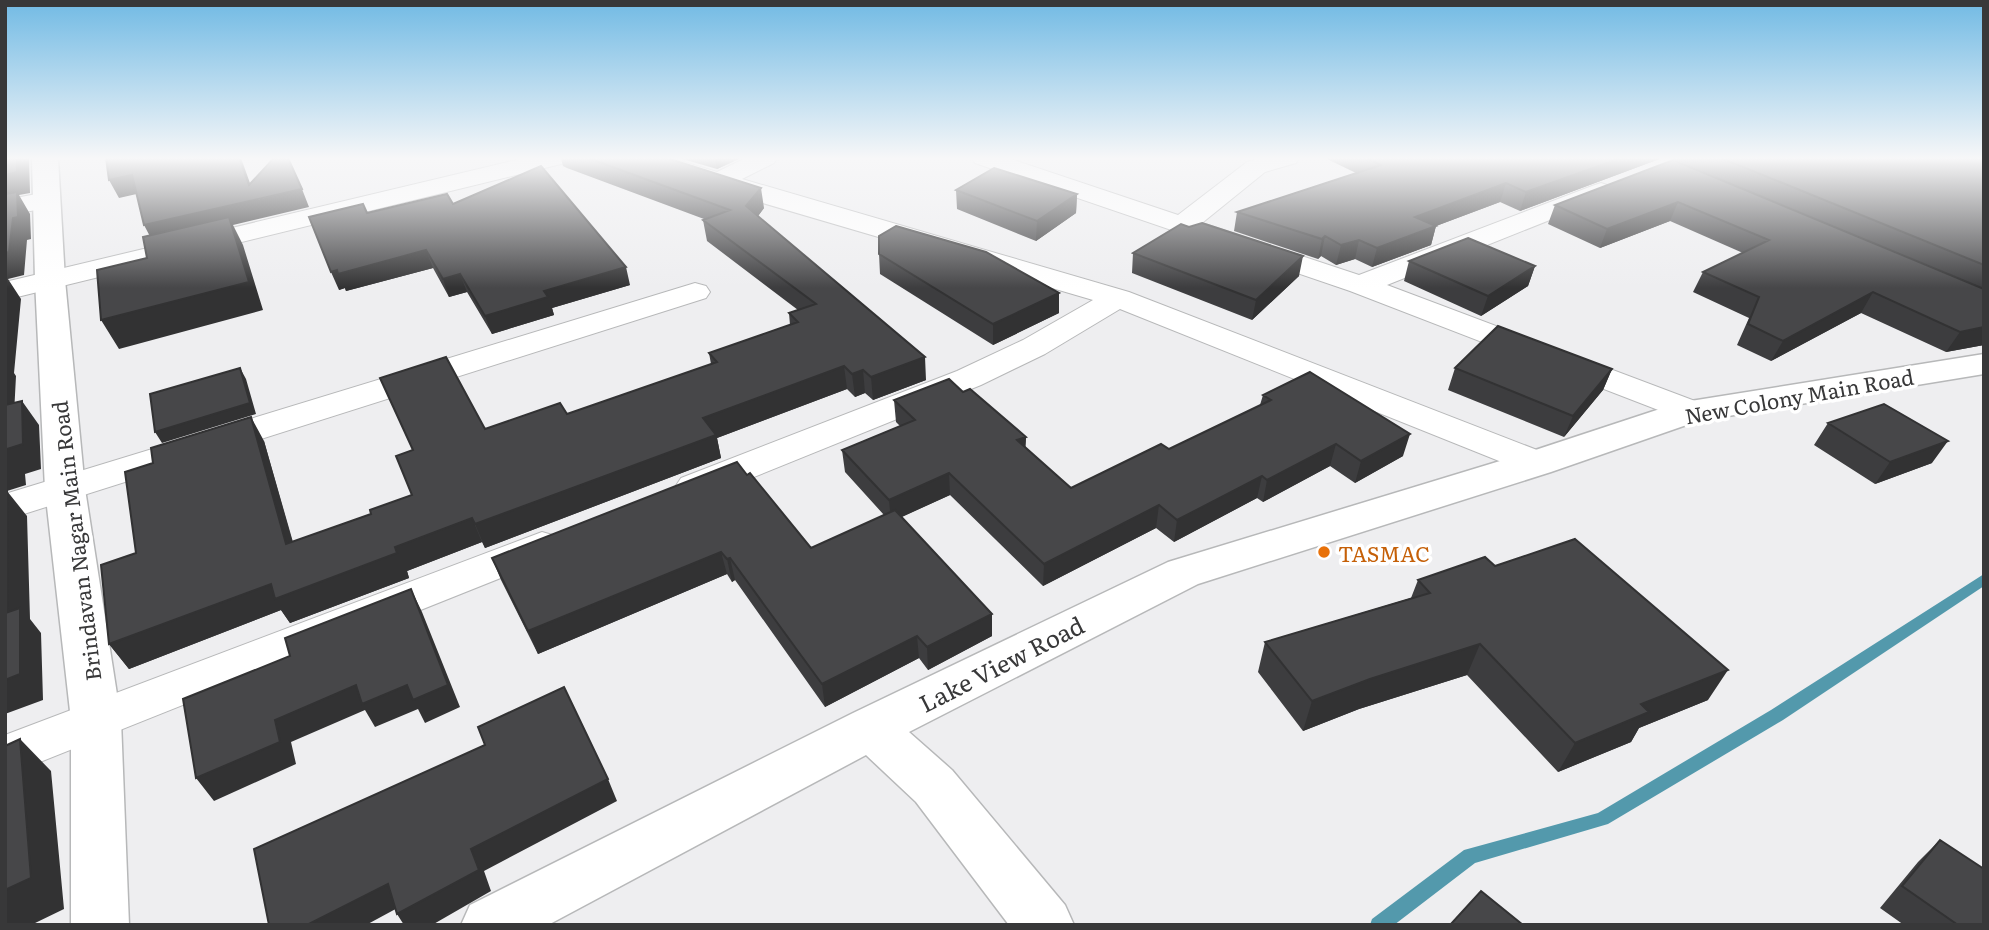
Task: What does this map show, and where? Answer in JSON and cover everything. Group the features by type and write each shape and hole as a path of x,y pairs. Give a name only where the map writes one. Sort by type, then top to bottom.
{"street":[{"path":"5,208 40,201"},
{"name":"Brindavan Nagar Main Road","path":"47,201 65,489 96,720 100,925"},
{"path":"5,291 376,201"},
{"path":"787,201 1118,298 1537,463"},
{"path":"1110,201 1360,285 1691,411"},
{"path":"1181,226 1212,201"},
{"path":"1360,285 1575,201"},
{"path":"5,507 695,292"},
{"path":"655,502 969,377 1034,347 1118,298"},
{"name":"New Colony Main Road","path":"1537,463 1691,411 1984,364"},
{"name":"Lake View Road","path":"490,925 871,728 1183,573 1537,463"},
{"path":"5,756 577,532"},
{"path":"871,728 934,786 1045,925"}],"building":[{"path":"5,201 17,201 18,217 13,218 9,252 5,253"},
{"path":"138,201 248,201 144,225"},
{"path":"416,201 451,201 453,204 459,201 571,201 626,267 544,291 548,297 485,316 460,274 443,279 426,250 338,274 337,270 331,272 309,217 363,204 367,213"},
{"path":"707,201 750,201 746,206 925,357 871,377 863,370 852,374 844,366 703,418 716,435 475,524 472,518 395,547 397,553 275,599 271,584 109,644 101,565 136,553 125,472 153,463 151,448 251,417 286,544 371,514 370,510 412,495 396,456 413,450 380,378 446,357 485,429 560,403 567,414 717,362 709,353 798,322 789,313 816,304 703,220 730,210"},
{"path":"986,201 1066,201 1037,221"},
{"path":"1269,201 1457,201 1415,217 1436,226 1377,248 1359,240 1341,245 1325,236 1322,239 1237,212"},
{"path":"1564,201 1773,201 1984,289 1984,327 1960,332 1873,292 1783,341 1748,324 1759,297 1703,272 1769,240 1678,202 1607,229 1555,205"},
{"path":"1828,201 1984,201 1984,265"},
{"path":"229,217 249,282 101,320 97,270 147,258 143,237"},
{"path":"1202,223 1303,256 1256,300 1133,253 1181,224 1189,227"},
{"path":"896,226 986,252 1059,293 993,324 879,254 879,236"},
{"path":"1468,238 1535,266 1488,296 1409,261"},
{"path":"1498,326 1612,369 1573,416 1455,368"},
{"path":"240,368 250,403 155,432 150,394"},
{"path":"1310,372 1410,434 1361,461 1336,444 1267,480 1262,476 1177,520 1159,505 1044,564 949,473 889,500 842,450 915,420 894,400 949,379 963,392 970,389 1026,437 1017,440 1071,488 1161,444 1169,449 1271,400 1263,395"},
{"path":"22,401 23,444 7,449 5,460 5,405"},
{"path":"1884,404 1948,441 1890,462 1828,423"},
{"path":"737,462 747,475 750,473 811,548 895,510 992,614 927,647 917,636 822,684 730,558 727,559 721,552 528,631 492,558"},
{"path":"5,491 8,612 20,608 20,674 5,680"},
{"path":"1575,539 1728,670 1641,704 1649,712 1575,743 1480,644 1370,679 1312,701 1265,642 1430,593 1418,580 1485,557 1495,566"},
{"path":"411,589 448,685 413,700 407,685 362,704 356,685 275,720 280,742 196,778 183,699 290,656 285,638"},
{"path":"564,687 608,779 471,849 479,870 397,914 388,884 307,925 269,925 254,849 485,745 478,727"},
{"path":"20,739 31,878 5,890 5,746"},
{"path":"1940,840 1984,869 1984,925 1958,925 1902,886"},
{"path":"1481,891 1523,925 1450,925"}],"waterway":[{"path":"1379,925 1470,856 1602,819 1777,715 1984,579"}],"place":[{"name":"TASMAC","path":"1324,552"}]}
